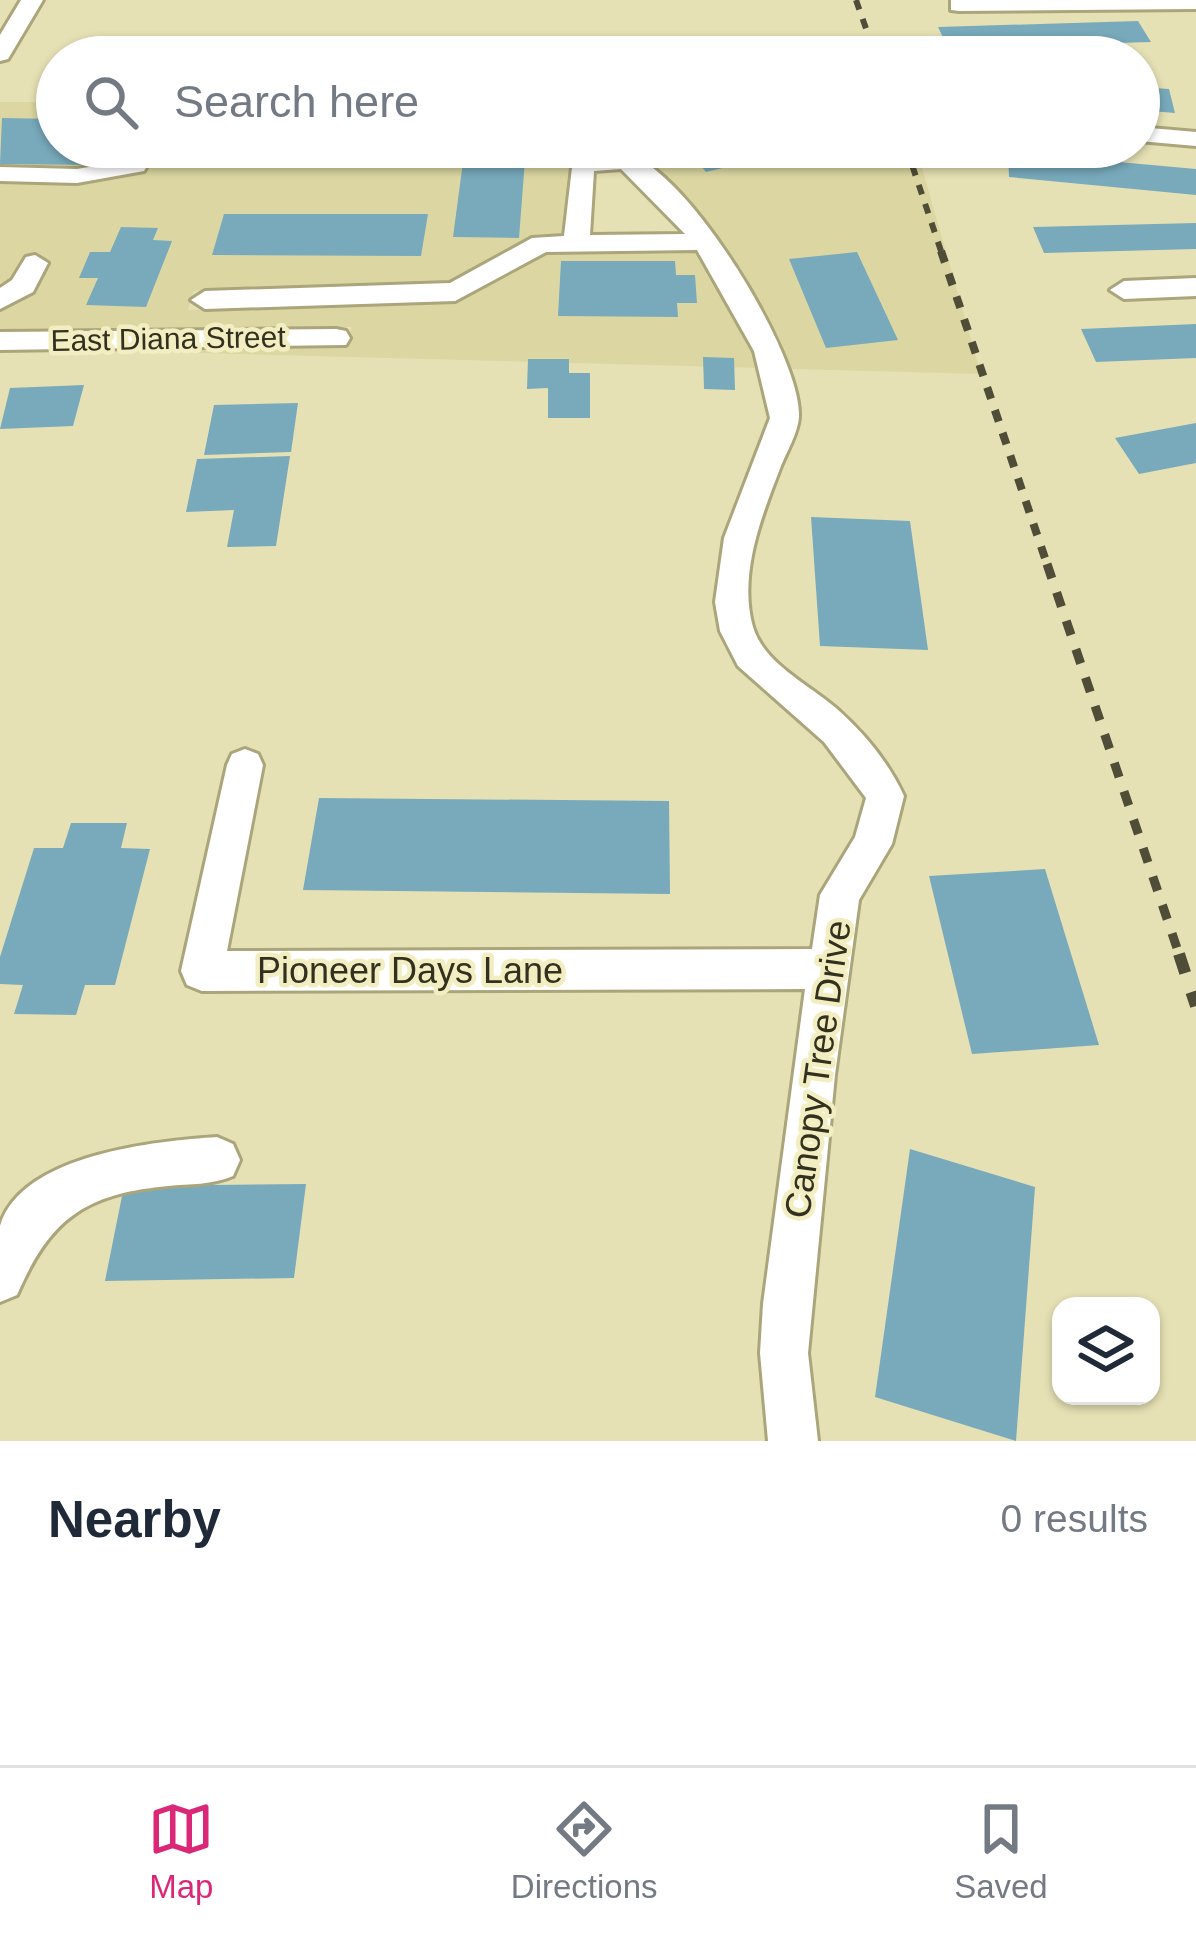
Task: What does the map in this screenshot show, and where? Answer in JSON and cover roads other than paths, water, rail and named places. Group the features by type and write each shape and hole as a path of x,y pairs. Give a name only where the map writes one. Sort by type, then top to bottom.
{"street":[{"path":"0,54 32,0"},
{"path":"959,5 1196,2"},
{"path":"1160,136 1196,139"},
{"path":"0,174 76,176 123,168"},
{"name":"Canopy Tree Drive","path":"577,242 582,168"},
{"name":"Canopy Tree Drive","path":"636,168 658,186 703,242 766,344 784,392 784,418 732,571 730,614 750,655 830,724 860,756 885,796 873,844 840,895 787,1304 784,1352 793,1441"},
{"path":"205,300 455,292 541,244 703,242"},
{"path":"0,300 23,286 35,263"},
{"path":"1124,290 1196,287"},
{"name":"East Diana Street","path":"0,341 336,338"},
{"name":"Pioneer Days Lane","path":"245,765 202,971 830,969"},
{"path":"0,1278 35,1215 75,1184 125,1165 217,1160"}],"railway":[{"path":"856,0 869,36"},
{"path":"913,168 942,254"},
{"path":"941,251 1048,567"},
{"path":"1047,564 1179,955"},
{"path":"1179,955 1196,1006"}]}
